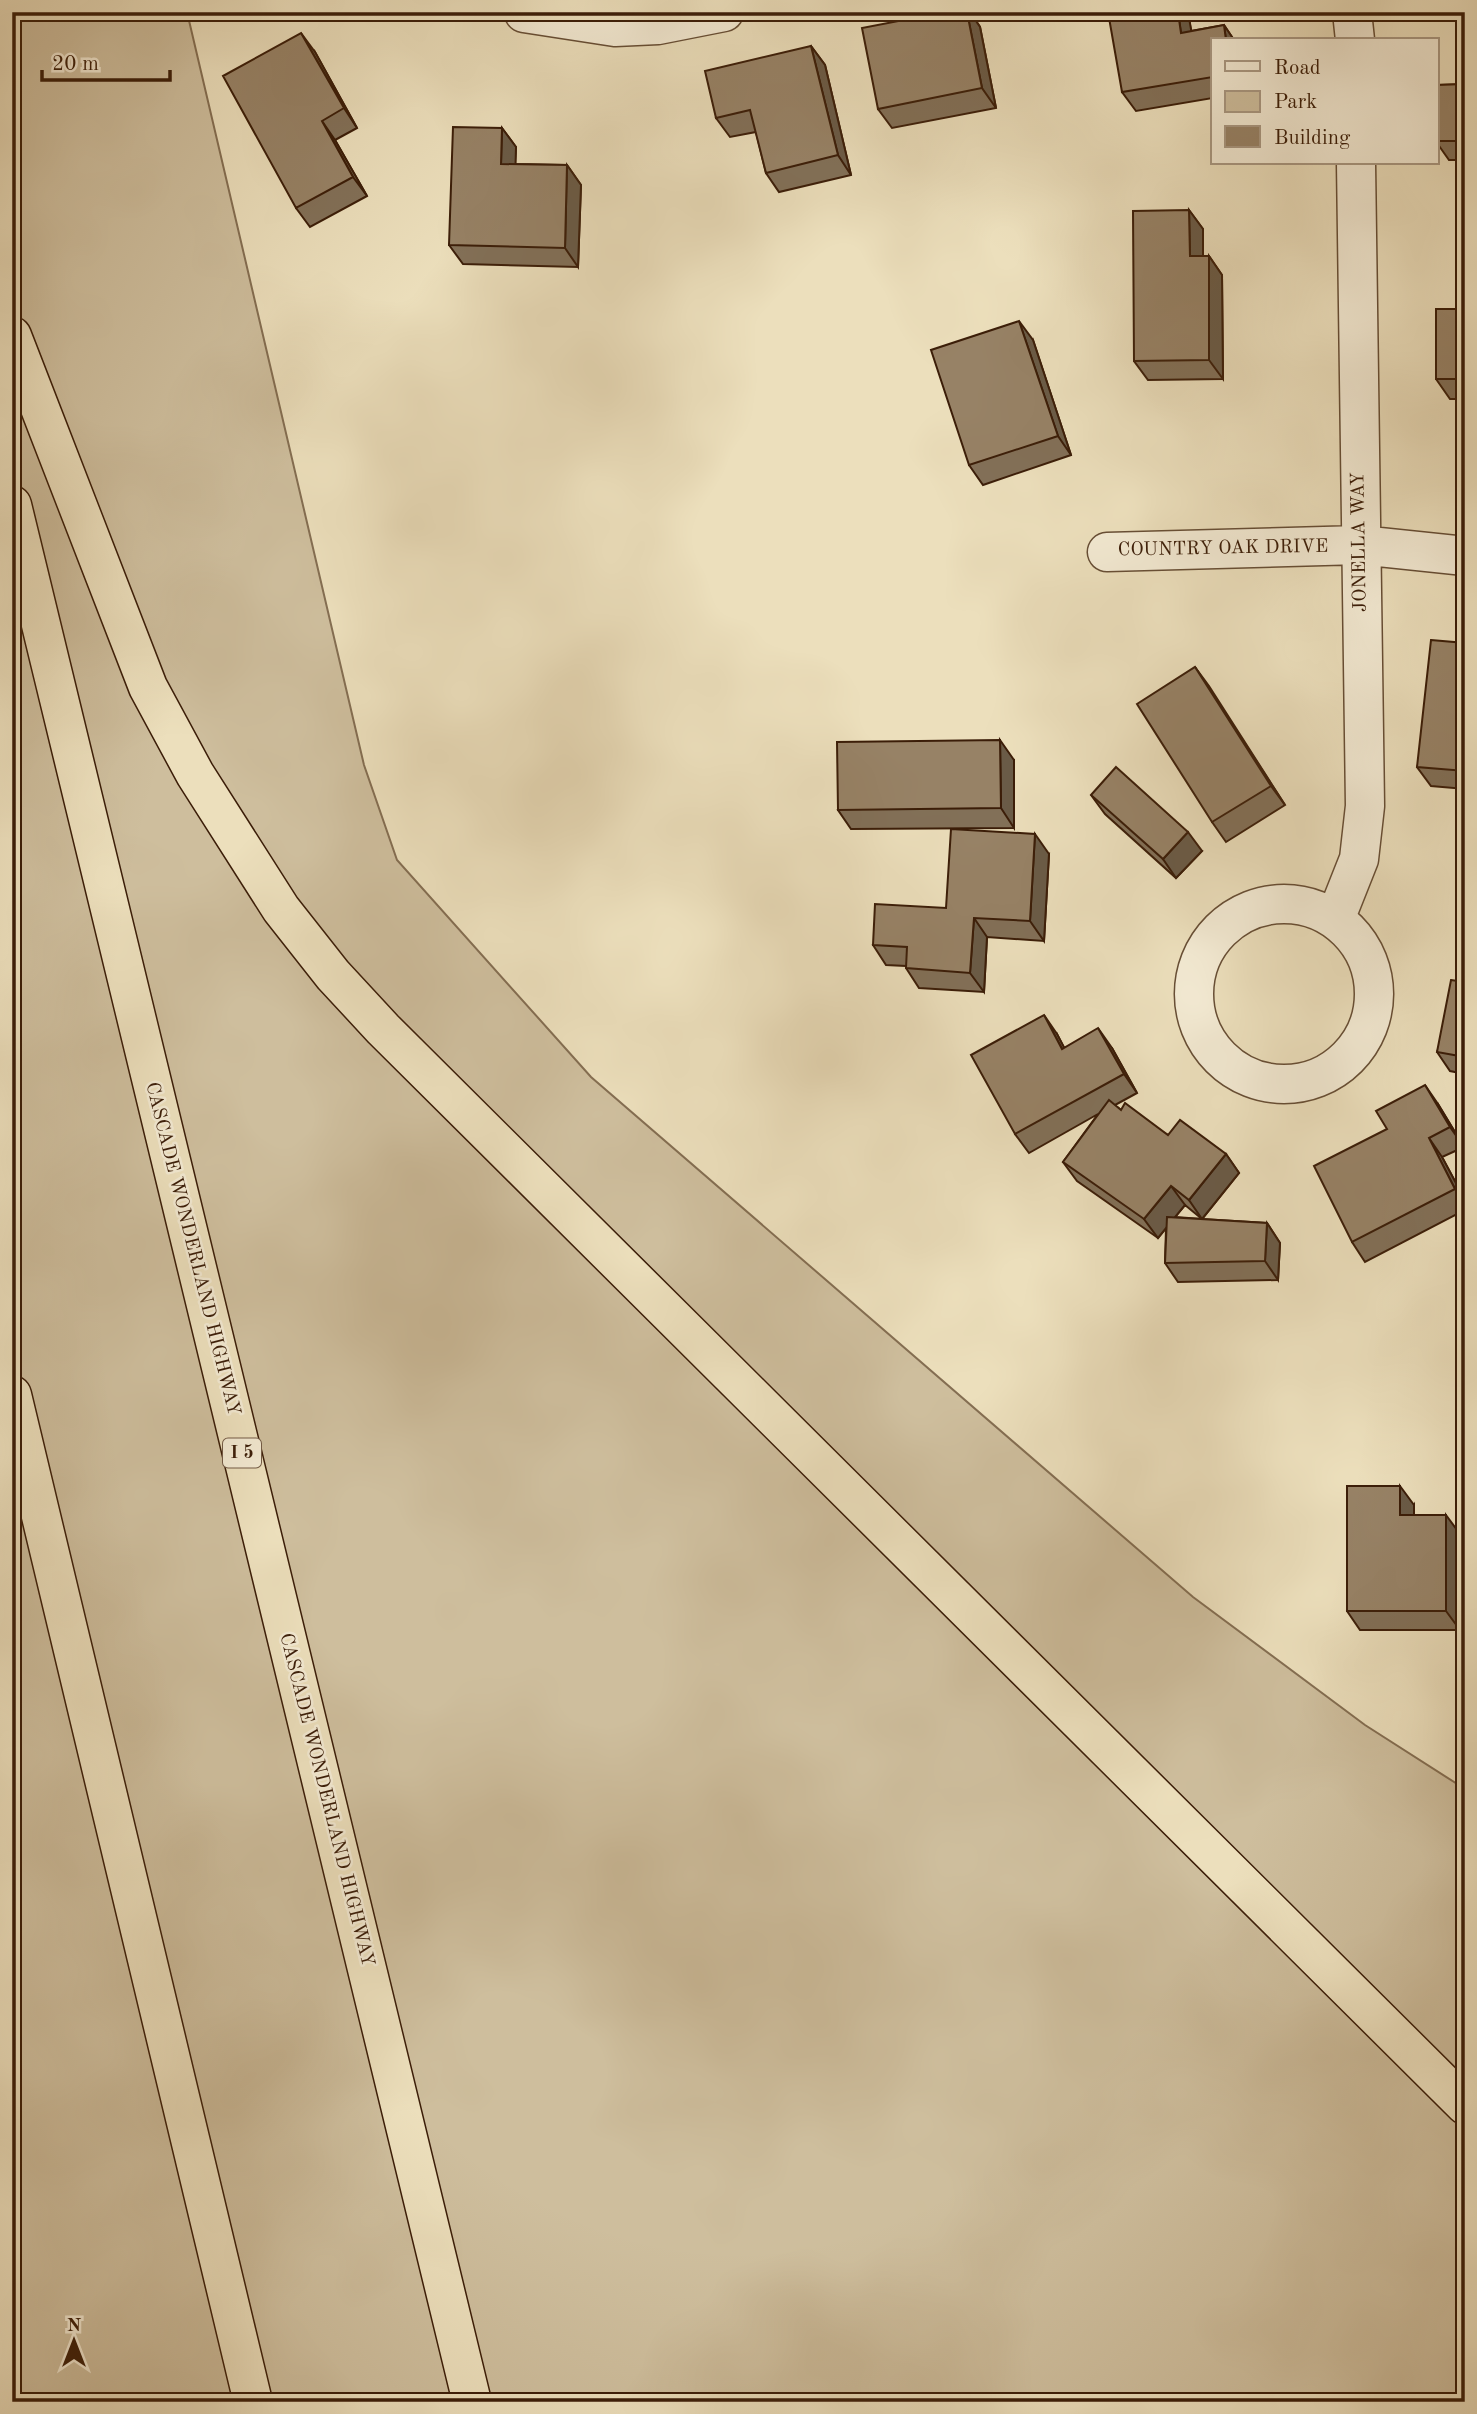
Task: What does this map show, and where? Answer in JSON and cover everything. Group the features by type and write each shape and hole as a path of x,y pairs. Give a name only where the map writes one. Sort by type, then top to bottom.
{"highway":[{"path":"12,337 148,687 239,847 281,909 333,975 412,1058 1465,2105"},
{"name":"CASCADE WONDERLAND HIGHWAY","path":"12,505 471,2402"},
{"path":"12,1395 253,2402"}],"street":[{"path":"524,13 615,27 657,24 724,12"},
{"path":"1352,12 1354,38"},
{"name":"JONELLA WAY","path":"1336,917 1359,859 1364,832 1356,164"},
{"name":"COUNTRY OAK DRIVE","path":"1107,552 1360,545 1465,556"},
{"path":"1276,904 1307,907 1336,917 1356,939 1370,965 1374,994 1370,1024 1356,1050 1334,1070 1307,1082 1278,1085 1249,1078 1223,1063 1205,1039 1194,1011 1194,981 1203,952 1222,928 1247,912 1266,906 1276,904"}],"green space":[{"path":"12,12 187,12 364,765 397,860 591,1077 1193,1597 1365,1725 1465,1789 1465,2402 12,2402"}],"building":[{"path":"945,12 967,12 982,88 878,109 862,28"},
{"path":"1108,12 1178,12 1181,33 1224,25 1226,38 1211,38 1211,77 1122,92"},
{"path":"301,33 344,108 322,121 353,177 296,208 223,76"},
{"path":"811,46 838,155 766,173 750,110 716,118 705,71"},
{"path":"1465,84 1465,193 1456,193 1456,141 1438,141 1438,85"},
{"path":"453,127 502,128 501,164 567,165 565,248 449,245"},
{"path":"1189,210 1190,256 1209,256 1209,360 1134,361 1133,211"},
{"path":"1436,309 1465,309 1465,379 1436,379"},
{"path":"1019,321 1058,436 969,465 931,350"},
{"path":"1431,640 1465,643 1465,771 1417,767"},
{"path":"1195,667 1271,786 1212,822 1137,704"},
{"path":"1000,740 1001,808 838,810 837,742"},
{"path":"1116,767 1188,832 1163,859 1091,795"},
{"path":"951,829 1035,834 1030,921 974,918 970,973 906,968 907,947 873,945 875,904 946,908"},
{"path":"1451,980 1465,982 1465,1057 1437,1052"},
{"path":"1044,1015 1062,1049 1098,1028 1124,1074 1015,1134 971,1055"},
{"path":"1425,1085 1450,1127 1429,1138 1455,1189 1352,1242 1314,1166 1387,1129 1376,1111"},
{"path":"1109,1100 1121,1110 1125,1103 1168,1135 1180,1120 1226,1154 1189,1200 1171,1186 1144,1219 1063,1162"},
{"path":"1167,1217 1267,1223 1265,1261 1165,1263"},
{"path":"1347,1486 1400,1486 1400,1515 1446,1515 1446,1611 1347,1611"}]}
